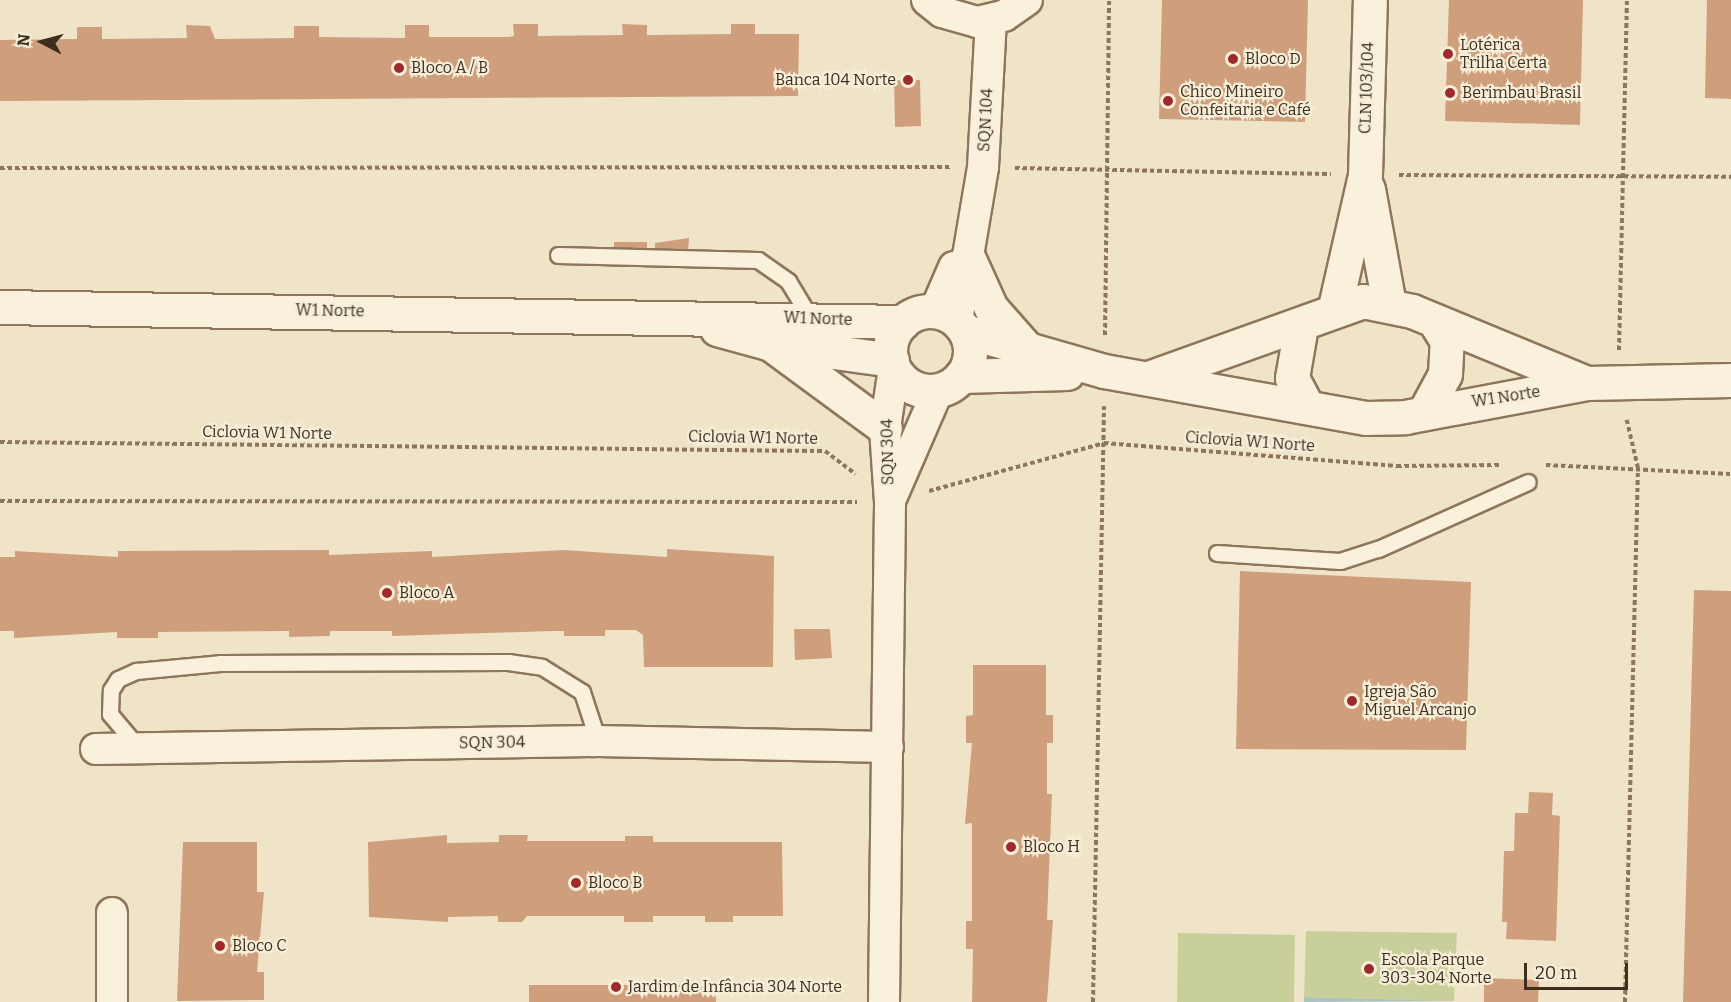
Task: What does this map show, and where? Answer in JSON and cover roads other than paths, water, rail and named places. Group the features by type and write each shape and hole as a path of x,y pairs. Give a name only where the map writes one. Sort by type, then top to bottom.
{"street":[{"path":"927,0 962,20 991,20 1027,0"},
{"name":"CLN 103/104","path":"1335,307 1365,175 1370,0"},
{"name":"SQN 104","path":"952,321 968,256 983,167 991,20"},
{"name":"CLN 103/104","path":"1365,175 1389,304"},
{"name":"SQN 104","path":"952,321 974,220"},
{"path":"968,256 991,308 1030,352"},
{"path":"1104,371 911,386 893,364 892,342 903,322 952,321 1030,352 1104,371 1151,377 1386,419 1425,411 1446,365 1447,341 1437,326 1389,304 1363,301 1335,307 1301,326 1151,377"},
{"name":"W1 Norte","path":"0,307 660,314 903,322"},
{"name":"W1 Norte","path":"660,314 768,342 893,364"},
{"path":"949,383 970,354 952,321"},
{"path":"1301,326 1292,378 1307,406"},
{"name":"W1 Norte","path":"1437,326 1603,383"},
{"path":"768,342 885,428"},
{"name":"SQN 304","path":"884,1002 890,502 885,428 893,364"},
{"name":"W1 Norte","path":"1425,411 1603,383 1724,378"},
{"name":"SQN 304","path":"890,502 949,383"},
{"name":"SQN 304","path":"96,749 598,741 888,747"},
{"path":"112,913 112,1002"}],"lane":[{"path":"558,255 758,260 788,281 811,319"},
{"path":"1217,553 1340,561 1378,549 1528,482"},
{"path":"139,749 116,727 110,714 111,690 118,679 136,671 220,663 508,662 542,667 582,692 598,741"}],"water":[{"path":"1304,997 1454,1001 1304,1002"}],"place":[{"name":"Lotérica Trilha Certa","path":"1448,54"},
{"name":"Bloco D","path":"1233,59"},
{"name":"Bloco A / B","path":"399,68"},
{"name":"Banca 104 Norte","path":"908,80"},
{"name":"Berimbau Brasil","path":"1450,93"},
{"name":"Chico Mineiro Confeitaria e Café","path":"1168,101"},
{"name":"Bloco A","path":"387,593"},
{"name":"Igreja São Miguel Arcanjo","path":"1352,701"},
{"name":"Bloco H","path":"1011,847"},
{"name":"Bloco B","path":"576,883"},
{"name":"Bloco C","path":"220,946"},
{"name":"Escola Parque 303-304 Norte","path":"1369,969"},
{"name":"Jardim de Infância 304 Norte","path":"616,987"}]}
